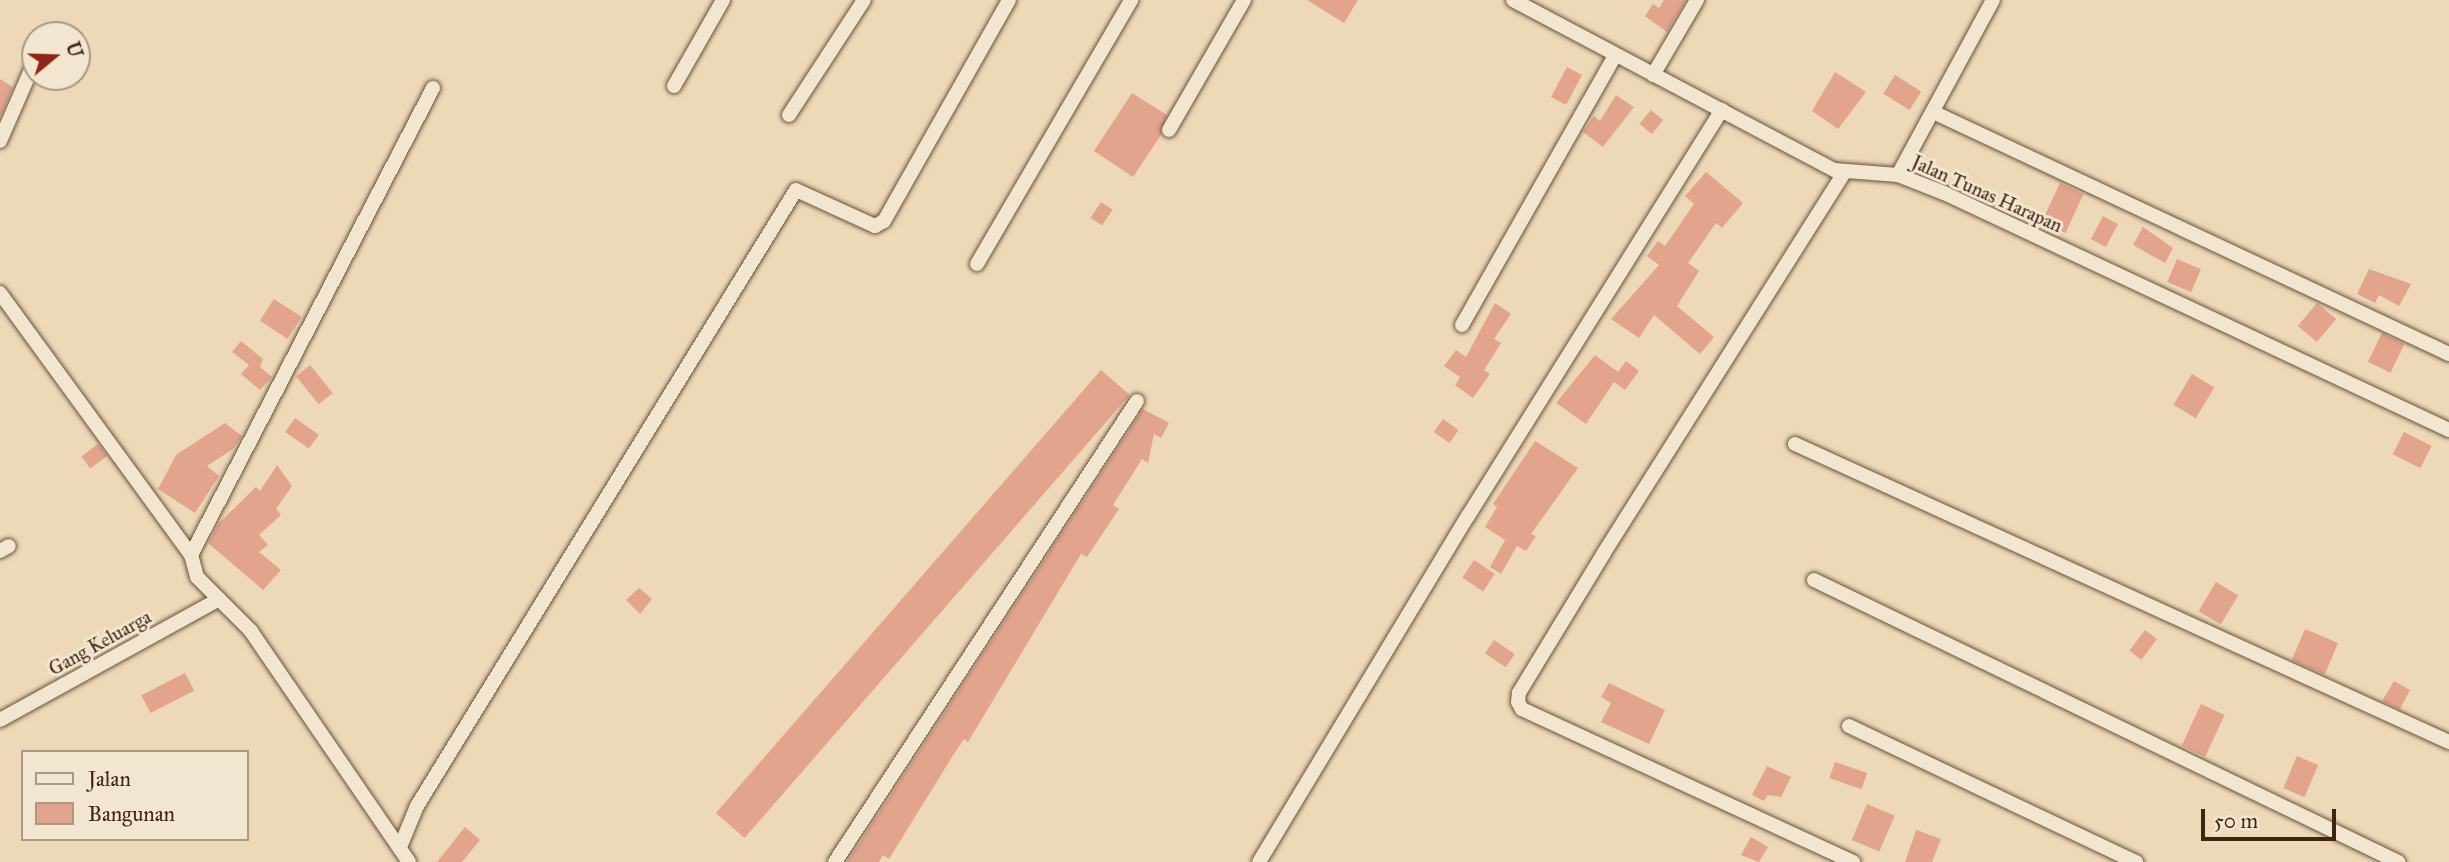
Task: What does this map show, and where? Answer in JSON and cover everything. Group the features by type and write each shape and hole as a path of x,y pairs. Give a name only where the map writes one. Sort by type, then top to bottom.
{"street":[{"path":"674,86 723,0"},
{"path":"789,115 864,0"},
{"path":"400,847 417,806 796,190 875,226 884,221 1009,0"},
{"path":"976,264 1131,0"},
{"path":"1169,130 1244,0"},
{"name":"Jalan Tunas Harapan","path":"1513,0 1615,56 1844,173 1898,175 2449,430"},
{"path":"1653,75 1698,0"},
{"path":"1898,175 1993,0"},
{"path":"1462,325 1615,56"},
{"path":"191,555 433,88"},
{"path":"0,141 22,91"},
{"path":"1259,862 1468,516 1722,110"},
{"path":"1933,111 2449,354"},
{"path":"1844,173 1604,553 1519,693 1518,702 1522,709 1853,862"},
{"path":"0,293 191,555 197,577 251,631 409,862"},
{"path":"835,862 1138,401"},
{"path":"1795,444 2449,743"},
{"path":"1814,580 2398,862"},
{"name":"Gang Keluarga","path":"0,720 219,599"},
{"path":"1849,726 2136,862"}],"building":[{"path":"1307,0 1358,0 1344,23"},
{"path":"1664,0 1686,0 1667,32 1645,16 1653,4 1659,8"},
{"path":"1567,67 1582,75 1566,105 1551,97"},
{"path":"1835,72 1866,92 1838,129 1812,111"},
{"path":"1895,75 1921,91 1910,110 1883,94"},
{"path":"0,79 13,87 0,117"},
{"path":"1132,93 1167,115 1161,135 1133,177 1094,151"},
{"path":"1616,95 1634,107 1603,147 1583,132 1594,116 1600,121"},
{"path":"1651,110 1663,120 1652,134 1639,124"},
{"path":"1706,172 1743,203 1722,228 1716,223 1688,263 1699,271 1677,306 1714,337 1700,354 1654,315 1639,338 1611,319 1659,265 1647,256 1658,241 1665,246 1694,204 1685,196"},
{"path":"2060,183 2084,194 2065,233 2042,222"},
{"path":"1101,202 1113,210 1102,226 1090,218"},
{"path":"2103,216 2118,224 2106,247 2091,239"},
{"path":"2143,227 2173,248 2165,263 2133,245"},
{"path":"2177,259 2201,269 2191,292 2167,282"},
{"path":"2369,269 2411,284 2399,306 2379,295 2375,303 2357,294"},
{"path":"274,299 302,317 288,339 260,321"},
{"path":"1495,303 1511,314 1494,339 1501,343 1484,370 1490,374 1473,398 1455,385 1460,377 1444,366 1456,350 1466,357"},
{"path":"2317,303 2336,319 2317,342 2298,326"},
{"path":"2382,333 2404,344 2390,373 2368,362"},
{"path":"241,341 263,359 260,367 272,377 260,390 241,374 249,365 232,352"},
{"path":"1595,355 1618,372 1626,361 1639,371 1625,390 1614,382 1586,424 1556,403"},
{"path":"310,365 333,393 319,404 296,376"},
{"path":"1101,370 1130,395 745,838 716,813"},
{"path":"2192,374 2214,387 2196,418 2173,405"},
{"path":"1143,409 1169,423 1161,438 1154,434 1148,463 1142,459 1113,505 1119,509 1087,557 1081,554 968,742 964,739 889,859 883,855 879,862 847,862"},
{"path":"295,418 319,435 309,449 285,432"},
{"path":"1443,419 1459,430 1449,443 1434,432"},
{"path":"225,423 242,436 233,449 207,466 219,476 195,513 158,489 176,455"},
{"path":"2404,432 2432,446 2420,468 2393,454"},
{"path":"1535,441 1578,468 1531,534 1536,536 1526,551 1517,546 1501,574 1490,567 1505,540 1485,527 1497,507 1493,504"},
{"path":"98,444 107,456 90,469 81,457"},
{"path":"277,465 292,486 276,509 281,515 259,535 268,545 259,552 281,570 263,590 208,543 219,523 256,487 260,491"},
{"path":"1474,560 1495,574 1483,591 1462,577"},
{"path":"2216,582 2238,595 2221,625 2198,611"},
{"path":"639,588 652,599 640,614 626,600"},
{"path":"2305,629 2338,643 2325,674 2292,660"},
{"path":"2145,630 2157,639 2141,660 2129,651"},
{"path":"1494,640 1515,654 1506,667 1485,653"},
{"path":"185,673 194,691 150,713 141,695"},
{"path":"2394,681 2410,690 2400,709 2382,701"},
{"path":"1609,683 1665,710 1649,744 1601,722 1611,703 1601,697"},
{"path":"2201,704 2225,715 2205,757 2182,746"},
{"path":"2297,756 2318,765 2304,797 2283,788"},
{"path":"1835,762 1867,773 1862,789 1829,778"},
{"path":"1767,766 1791,777 1781,797 1768,795 1764,801 1752,795"},
{"path":"1867,804 1895,816 1879,852 1852,840"},
{"path":"465,827 480,840 462,862 437,862"},
{"path":"1916,830 1941,839 1932,862 1905,862"},
{"path":"1751,837 1768,847 1759,862 1741,855"}]}
